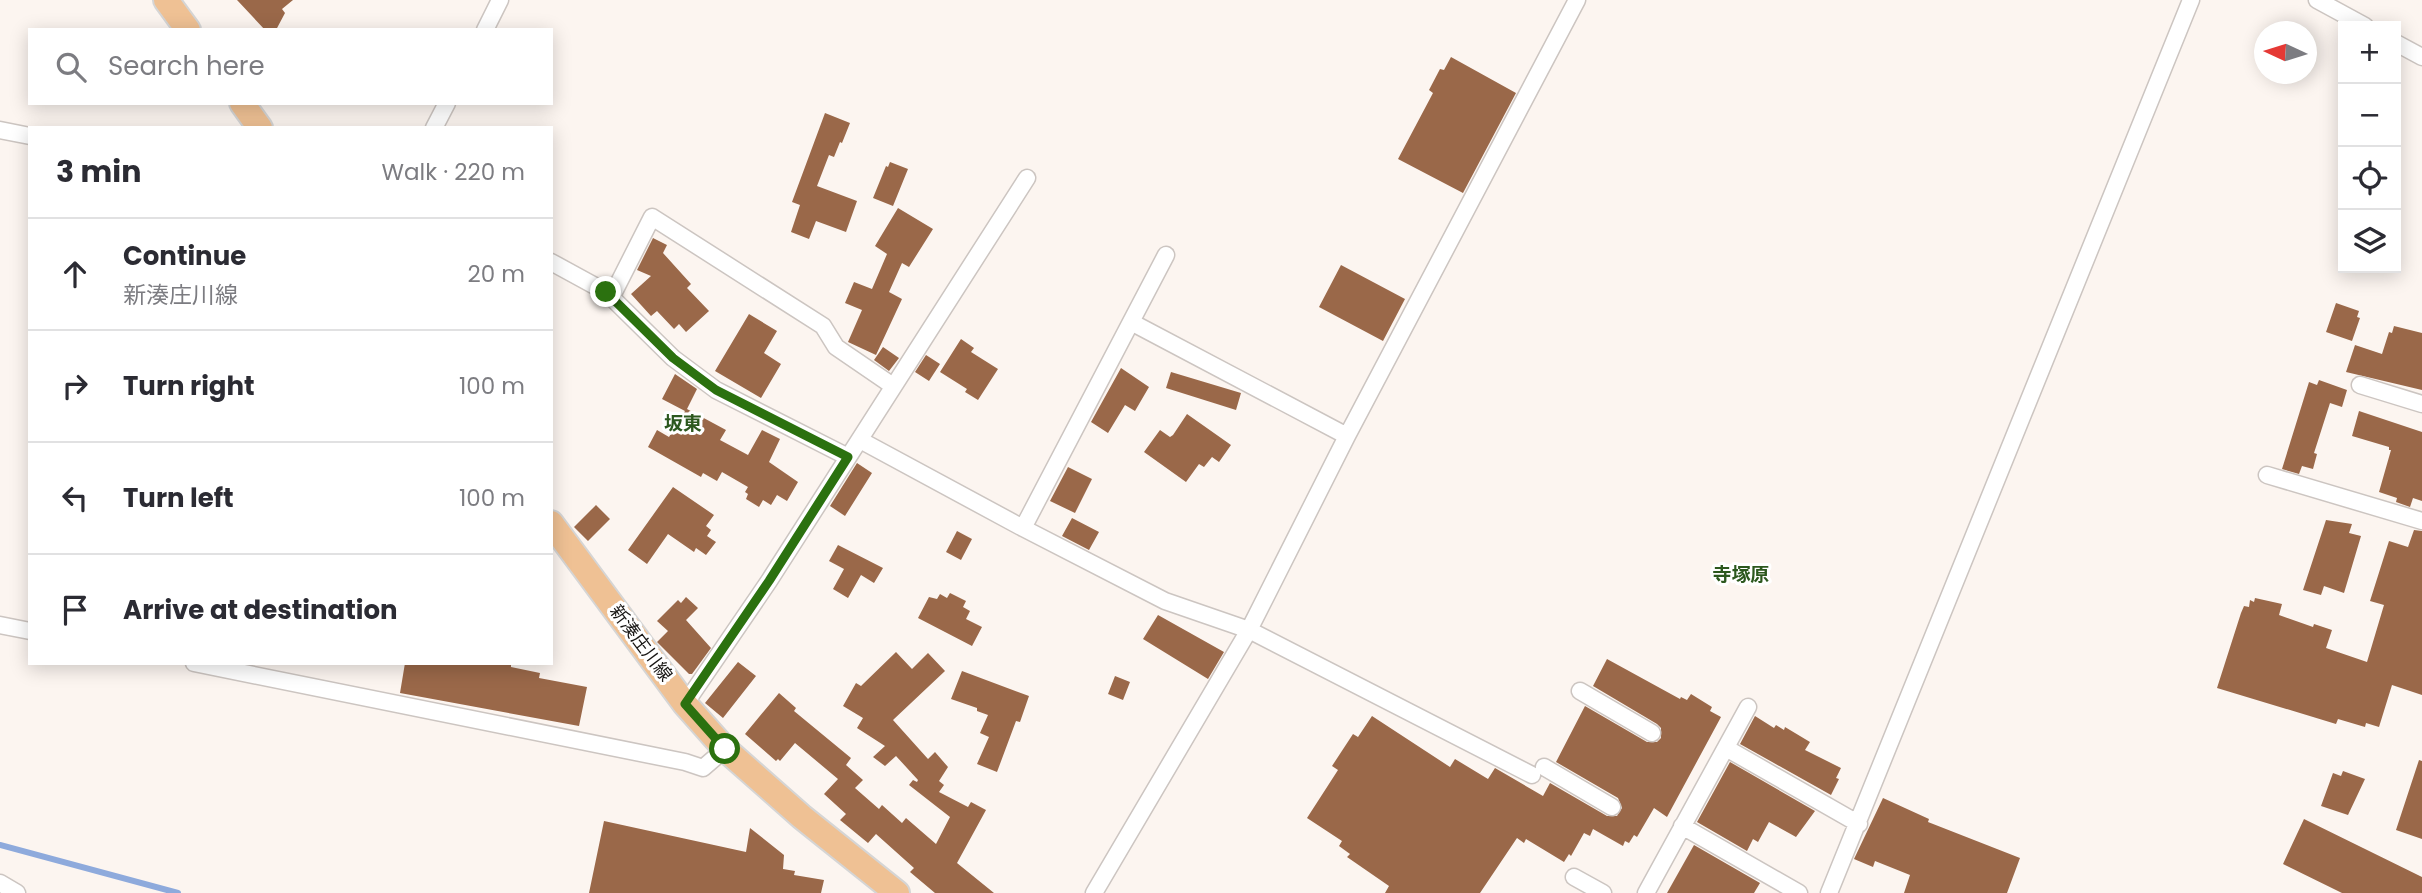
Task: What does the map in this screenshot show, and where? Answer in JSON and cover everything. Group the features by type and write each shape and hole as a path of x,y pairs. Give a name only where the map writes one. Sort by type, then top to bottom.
{"main road":[{"path":"166,0 187,28"},
{"path":"243,105 259,126"},
{"name":"新湊庄川線","path":"553,526 685,704 725,749 802,817 897,893"}],"street":[{"path":"486,28 500,0"},
{"path":"1094,893 1249,630 1347,436 1577,0"},
{"path":"1829,893 2192,0"},
{"path":"2317,0 2356,21"},
{"path":"2401,46 2422,57"},
{"path":"435,126 446,105"},
{"path":"0,130 28,136"},
{"path":"685,704 769,581 1027,178"},
{"path":"611,298 652,217 823,326 836,347 893,386"},
{"path":"1023,528 1166,255"},
{"path":"553,263 606,292 673,358 716,390 848,457"},
{"path":"1131,322 1347,436"},
{"path":"2360,385 2422,404"},
{"path":"860,440 1165,601 1249,630 1612,807"},
{"path":"2267,475 2422,521"},
{"path":"0,625 28,631"},
{"path":"217,666 672,759 703,768 725,749"},
{"path":"1580,691 1652,733"},
{"path":"1646,893 1748,707"},
{"path":"1726,748 1859,824"},
{"path":"1682,827 1800,893"},
{"path":"1574,877 1603,893"},
{"path":"0,883 17,893"}],"building":[{"path":"237,0 293,0 282,9 285,13 277,28 263,28"},
{"path":"1451,57 1516,93 1463,193 1398,159 1433,93 1429,90 1440,69 1444,70"},
{"path":"825,113 850,123 834,157 829,155 817,186 857,201 846,232 816,221 809,239 791,232 800,205 792,202"},
{"path":"890,162 908,169 893,206 873,198"},
{"path":"898,208 933,229 909,267 902,263 889,292 902,299 876,355 848,342 862,310 845,303 854,282 872,289 887,254 875,246"},
{"path":"653,238 667,245 663,253 691,284 687,288 709,311 686,332 679,324 674,329 657,311 651,316 631,294 651,276 637,270"},
{"path":"1341,265 1405,299 1383,341 1319,307"},
{"path":"2336,303 2359,311 2357,317 2360,318 2352,341 2326,332"},
{"path":"749,314 777,331 764,353 781,364 761,398 715,371"},
{"path":"2394,326 2422,333 2422,390 2346,372 2355,345 2382,354 2389,332 2392,333"},
{"path":"961,339 974,348 971,352 998,369 978,400 965,392 967,389 940,372"},
{"path":"883,347 899,358 889,371 874,360"},
{"path":"926,355 940,364 929,381 915,372"},
{"path":"1121,368 1149,387 1135,411 1125,405 1108,433 1091,422"},
{"path":"1171,372 1241,393 1236,410 1166,388"},
{"path":"675,374 697,389 687,409 726,430 720,440 748,455 762,430 780,439 769,462 798,482 787,501 777,495 771,505 763,500 759,507 746,499 748,494 745,492 748,487 722,472 717,481 703,473 701,477 648,447 657,430 669,437 685,411 662,399"},
{"path":"2319,380 2347,390 2342,407 2330,403 2314,453 2317,454 2313,469 2302,466 2299,474 2282,469 2309,382 2317,385"},
{"path":"2359,411 2422,432 2422,501 2413,498 2410,507 2396,502 2397,498 2379,492 2391,450 2389,447 2352,436"},
{"path":"1187,414 1231,445 1219,462 1212,457 1204,467 1199,464 1186,482 1144,452 1160,430 1170,437 1173,435"},
{"path":"857,463 872,473 845,516 830,506"},
{"path":"1068,467 1092,479 1075,513 1050,501"},
{"path":"673,487 714,515 706,526 711,530 707,536 716,542 706,555 696,548 694,552 668,534 647,564 628,550"},
{"path":"596,505 610,519 588,541 574,527"},
{"path":"1072,518 1099,532 1089,550 1062,536"},
{"path":"2326,520 2352,524 2349,533 2361,536 2344,593 2324,586 2321,595 2303,590"},
{"path":"2414,530 2422,531 2422,695 2392,685 2379,727 2366,723 2365,727 2338,719 2336,724 2217,688 2241,613 2244,606 2249,607 2250,600 2254,602 2255,598 2282,604 2279,615 2313,627 2314,624 2332,630 2326,648 2367,662 2384,605 2370,601 2389,541 2408,547"},
{"path":"957,531 972,539 961,560 946,552"},
{"path":"838,545 883,568 874,583 861,575 848,598 833,589 844,569 829,561"},
{"path":"950,593 966,601 963,607 970,611 966,619 982,627 972,646 918,618 929,597 937,599 940,594 947,598"},
{"path":"686,597 698,608 686,620 711,648 692,674 657,642 668,631 657,621 678,600 681,603"},
{"path":"1158,615 1224,652 1208,679 1143,639"},
{"path":"896,652 912,669 928,653 945,671 893,720 928,759 935,752 948,767 939,781 944,785 939,792 968,807 971,802 986,810 957,863 994,893 935,893 910,872 914,868 876,834 868,843 840,820 846,814 824,794 838,779 795,743 780,761 776,761 745,734 779,693 796,708 794,711 851,758 846,765 863,780 855,788 879,809 882,805 902,823 906,818 936,844 950,817 909,785 913,780 918,780 896,756 885,766 873,757 885,746 857,728 863,718 843,706 856,683 861,686"},
{"path":"1607,659 1680,699 1681,697 1687,700 1691,694 1712,707 1710,711 1721,717 1667,817 1654,808 1637,837 1634,835 1629,843 1625,841 1623,846 1593,829 1590,836 1584,833 1571,856 1569,854 1564,862 1526,839 1524,843 1517,838 1480,893 1385,893 1389,886 1347,857 1350,854 1339,846 1342,841 1307,818 1338,770 1332,766 1353,734 1358,737 1372,716 1450,767 1455,759 1488,779 1495,768 1543,796 1550,783 1607,816 1617,816 1622,808 1618,798 1556,762 1585,706 1647,742 1657,742 1661,738 1661,728 1657,724 1593,686"},
{"path":"738,662 756,676 723,718 705,703"},
{"path":"405,665 511,665 540,673 539,678 587,687 579,726 400,693"},
{"path":"962,671 1029,696 1020,722 1016,721 997,772 977,764 989,737 980,733 988,715 951,699"},
{"path":"1115,676 1130,682 1123,700 1108,694"},
{"path":"1755,716 1774,728 1776,725 1784,730 1785,727 1810,742 1805,750 1841,768 1831,795 1740,744"},
{"path":"2419,760 2422,761 2422,839 2396,830"},
{"path":"1730,762 1815,811 1796,837 1769,822 1758,842 1753,839 1747,851 1697,822"},
{"path":"2343,771 2365,779 2348,815 2321,806 2333,773 2341,776"},
{"path":"1883,798 1929,819 1928,822 2020,858 2007,893 1904,893 1910,875 1875,861 1873,867 1854,859"},
{"path":"2304,819 2422,877 2422,893 2342,893 2283,864"},
{"path":"604,821 746,852 750,828 784,855 783,869 795,871 794,875 824,880 821,893 589,893"},
{"path":"1694,845 1760,883 1754,893 1667,893"}],"waterway":[{"path":"0,845 178,893"}],"district":[{"name":"坂東","path":"683,423"},
{"name":"寺塚原","path":"1741,574"}],"route":[{"path":"606,292 673,358 716,390 848,457 769,581 685,704 725,749"}]}
